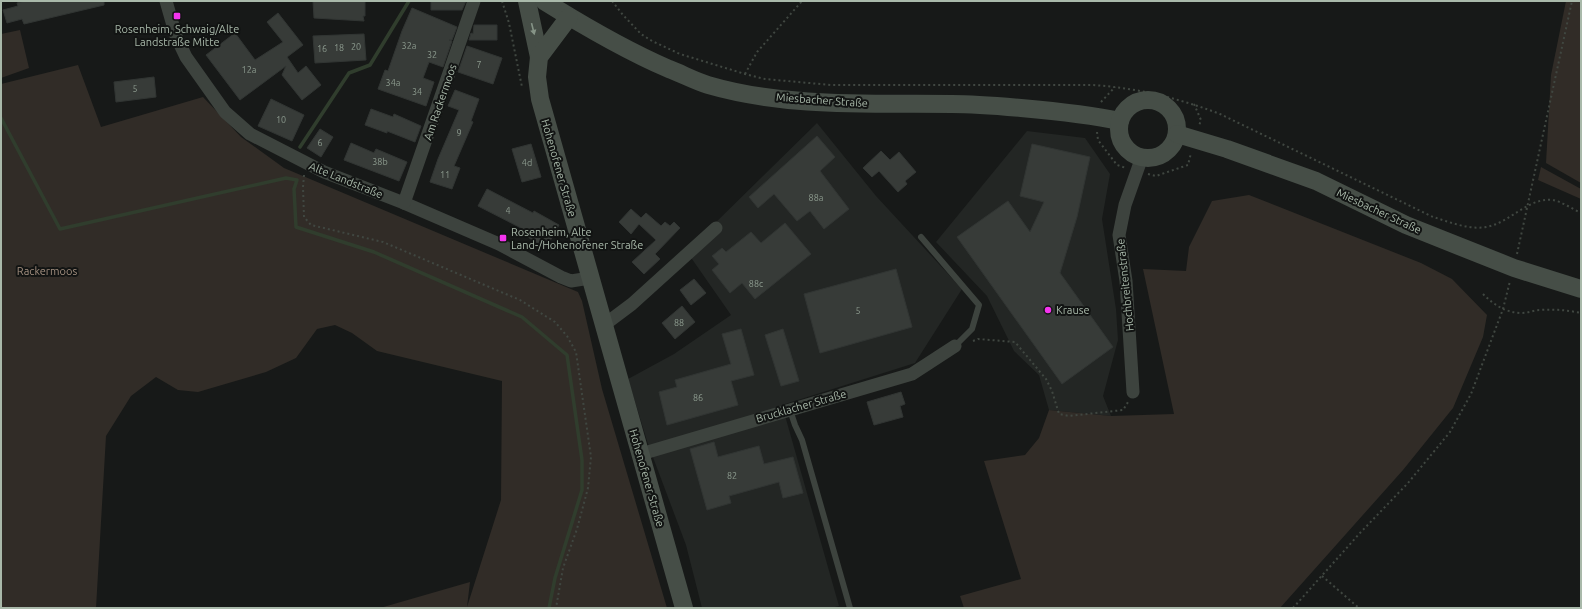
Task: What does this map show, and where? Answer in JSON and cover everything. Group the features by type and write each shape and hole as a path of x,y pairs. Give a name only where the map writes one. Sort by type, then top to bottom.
{"main road":[{"path":"527,1 539,57"},
{"name":"Miesbacher Straße","path":"544,1 569,17 640,56 708,85 757,95 805,101 996,106 1095,117 1120,122"},
{"path":"539,57 569,17"},
{"name":"Hohenofener Straße","path":"539,57 537,77 540,99 684,608"},
{"path":"1140,100 1160,102 1168,107 1174,115 1177,124 1177,134 1174,143 1168,150 1152,158 1142,157 1134,154 1126,148 1121,140 1119,131 1120,122 1124,112 1131,105 1140,100"},
{"name":"Miesbacher Straße","path":"1177,134 1226,148 1316,181 1406,224 1514,268 1581,289"}],"street":[{"name":"Alte Landstraße","path":"166,1 176,36 186,57 225,112 250,134 308,165 404,203 499,244 561,277 571,281 590,278"},
{"name":"Am Rackermoos","path":"404,203 474,1"},
{"name":"Hochbreitenstraße","path":"1133,392 1126,281 1119,235 1125,205 1142,157"},
{"path":"604,325 632,304 716,228"},
{"name":"Brucklacher Straße","path":"641,454 912,374 955,346"}],"lane":[{"path":"922,238 979,305 972,329 955,346"},
{"path":"790,410 802,440 850,608"}],"path":[{"path":"502,1 510,23"},
{"path":"745,74 756,52 802,1"},
{"path":"1293,608 1360,533 1408,483 1450,432 1471,394 1504,310 1572,1"},
{"path":"1095,117 1102,101 1114,87"},
{"path":"1193,104 1201,120 1195,140"},
{"path":"308,165 304,173 304,217 311,225 383,242 520,300 555,322 567,336 576,352 591,457 588,488 577,529 563,568 556,608"},
{"path":"1528,206 1542,200 1554,200 1581,214"},
{"path":"1483,294 1492,304 1504,310 1522,313 1538,310 1559,309 1581,313"},
{"path":"955,346 978,339 1015,342 1046,379 1052,391 1059,414 1069,416 1123,410 1133,392"},
{"path":"1322,576 1359,608"}],"shaded area":[{"path":"817,123 876,196 962,289 915,363 782,405 839,606 831,608 702,608 686,545 648,444 628,379 674,354 731,315 685,249 706,232"},
{"path":"1027,131 1085,138 1110,174 1102,219 1116,309 1118,340 1103,396 1111,416 1049,410 1039,375 1014,351 987,296 936,242"}],"green space":[{"path":"1566,1 1581,1 1581,183 1546,163 1551,75"},
{"path":"20,30 29,68 1,78 1,34"},
{"name":"Rackermoos","path":"78,65 101,127 203,97 241,137 284,168 578,292 582,301 602,389 667,608 380,608 470,582 467,607 501,500 502,381 377,351 352,333 335,325 317,329 296,358 266,372 198,392 178,390 156,377 131,396 106,436 96,608 1,608 1,84"},
{"path":"1541,167 1581,189 1581,199 1538,180"},
{"path":"1249,195 1421,263 1452,279 1487,315 1483,337 1453,408 1403,470 1280,608 964,608 960,596 1021,579 984,461 1025,455 1039,438 1049,410 1111,416 1174,414 1143,269 1186,271 1189,247 1212,201"}],"building":[{"path":"25,1 104,1 104,5 24,24 22,19 7,23 3,10 18,6 17,3"},
{"path":"313,1 365,1 365,16 363,16 364,21 314,18"},
{"path":"431,1 466,1 462,10 431,10"},
{"path":"412,8 457,27 452,40 449,40 452,41 443,67 429,62 423,78 434,82 426,106 378,89 385,70 388,71"},
{"path":"278,13 303,45 287,57 298,73 306,66 321,85 302,100 282,75 286,66 240,100 206,55 235,33 255,60 283,42 267,22"},
{"path":"474,25 497,25 497,40 469,40 471,33 473,34"},
{"path":"364,34 366,60 315,63 313,36"},
{"path":"467,46 502,58 493,84 458,72"},
{"path":"154,77 156,97 116,102 114,82"},
{"path":"455,90 479,99 471,121 473,122 454,166 460,168 452,189 430,182 459,110 448,106"},
{"path":"271,99 304,115 292,141 258,126"},
{"path":"371,109 393,117 394,114 421,126 415,142 387,131 387,133 365,125"},
{"path":"320,129 333,137 321,157 307,148"},
{"path":"817,136 835,157 820,171 849,209 824,229 810,211 797,221 774,194 758,208 749,197"},
{"path":"351,143 374,153 376,149 407,162 399,181 344,160"},
{"path":"531,144 541,177 522,182 512,149"},
{"name":"Krause","path":"1032,144 1090,157 1077,217 1060,273 1113,347 1062,384 957,237 1008,201 1030,232 1044,202 1020,196"},
{"path":"881,151 890,160 899,152 916,172 905,181 907,184 898,192 879,171 872,177 863,168"},
{"path":"487,189 533,213 534,211 559,225 546,248 521,233 523,229 478,206"},
{"path":"631,209 641,218 646,213 661,226 665,222 670,226 674,222 680,228 655,254 660,259 644,274 632,262 656,240 639,224 631,234 619,222"},
{"path":"785,223 811,254 755,299 742,283 730,293 712,270 719,264 712,256 722,248 726,252 751,232 761,243"},
{"path":"896,269 912,327 820,353 804,294"},
{"path":"694,279 706,293 691,305 680,290"},
{"path":"682,306 695,322 675,339 662,323"},
{"path":"741,329 754,375 731,381 738,405 667,425 659,392 677,387 675,380 731,364 722,334"},
{"path":"783,329 799,381 781,386 765,335"},
{"path":"901,392 905,404 900,406 903,417 874,425 867,402"},
{"path":"714,442 718,457 759,446 764,464 793,457 803,493 783,498 779,482 729,496 731,503 707,510 690,449"}],"waterway":[{"path":"300,147 349,73 370,65 409,1"},
{"path":"1,118 60,229 286,178 297,180 294,189 296,227 374,252 522,317 567,355 582,460 582,490 555,578 549,608"}],"place":[{"name":"Rosenheim, Schwaig/Alte Landstraße Mitte","path":"177,16"},
{"name":"Rosenheim, Alte Land-/Hohenofener Straße","path":"503,238"},
{"name":"Krause","path":"1048,310"}]}
